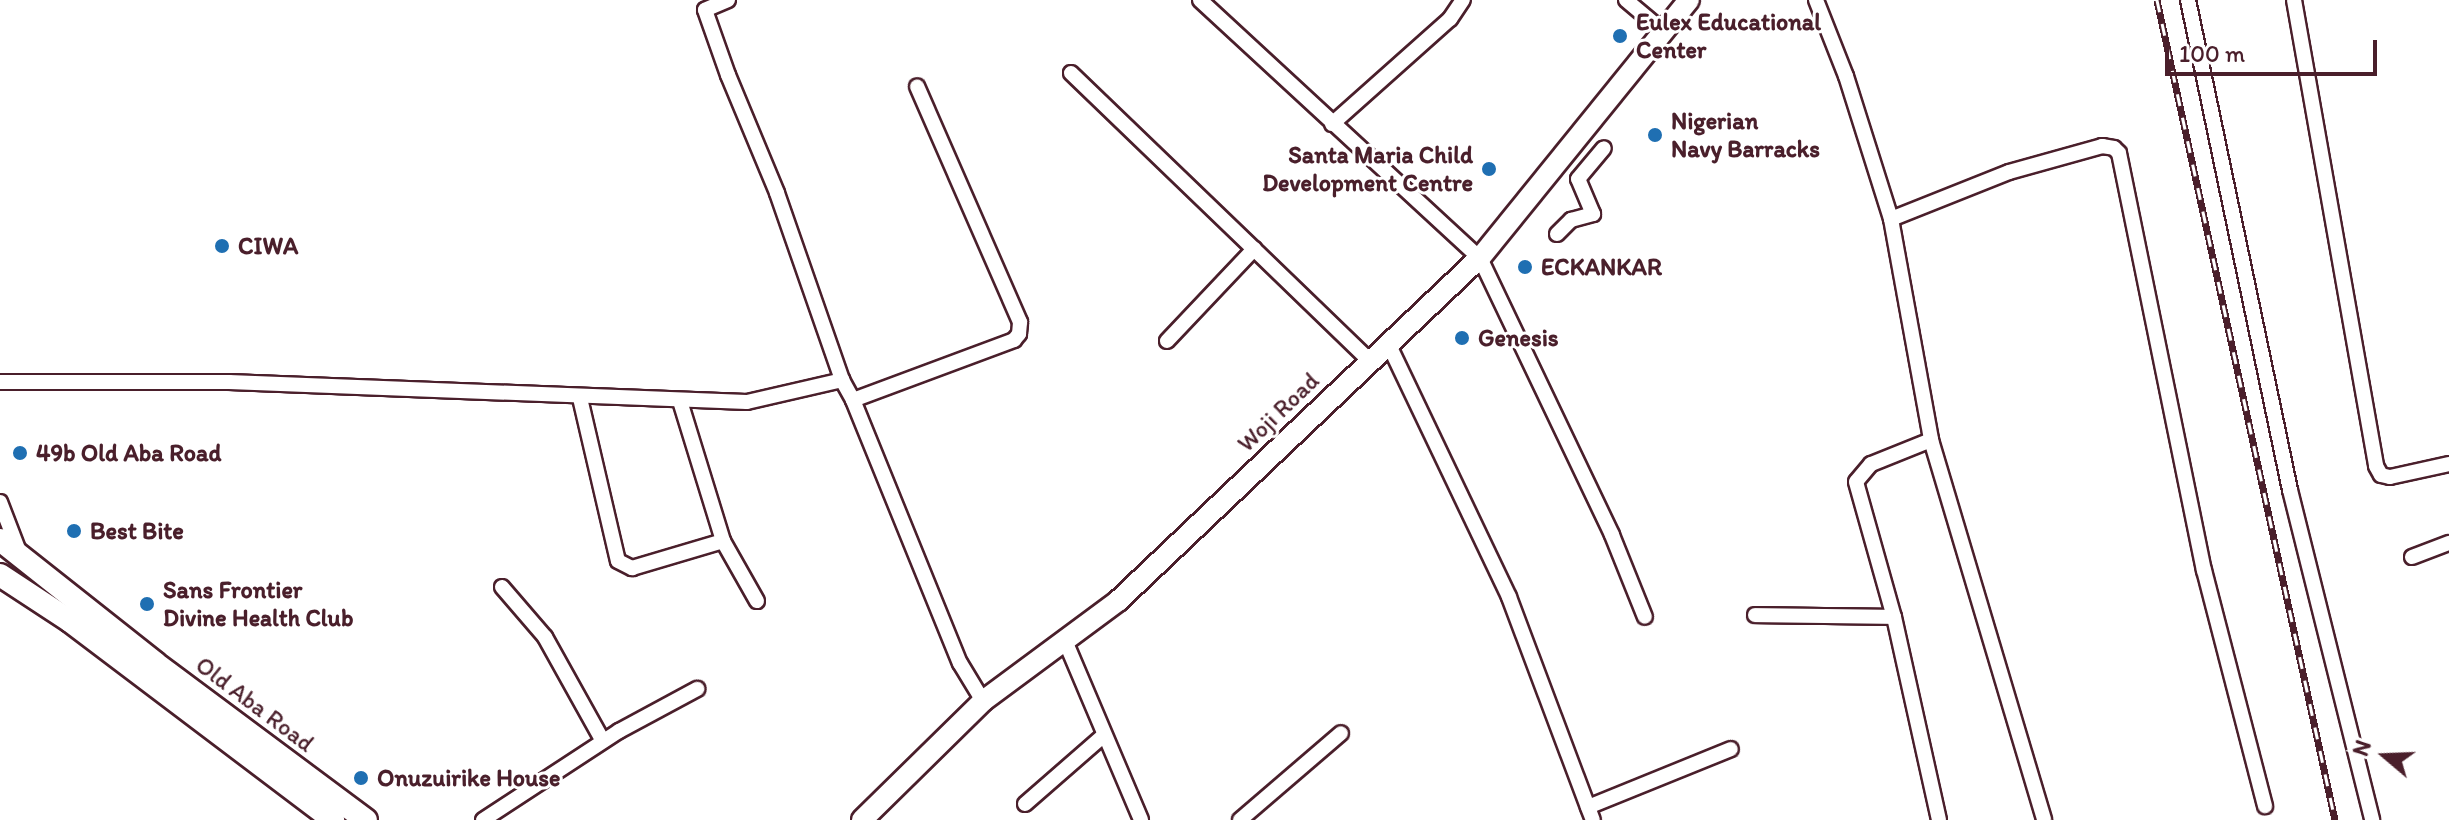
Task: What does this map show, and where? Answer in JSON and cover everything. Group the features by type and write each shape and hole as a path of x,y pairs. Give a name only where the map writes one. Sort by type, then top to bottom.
{"main road":[{"name":"Woji Road","path":"862,820 983,701 1066,643 1098,613 1118,601 1480,258 1689,0"},
{"name":"Old Aba Road","path":"0,540 366,820"},
{"name":"Old Aba Road","path":"0,575 70,621 333,820"}],"street":[{"path":"728,0 705,10 777,193 842,380 853,400 960,663 983,701"},
{"path":"1200,0 1480,258 1612,535 1645,617"},
{"path":"1332,124 1450,19 1463,0"},
{"path":"1626,0 1664,32"},
{"path":"1816,0 1846,76 1891,219 1931,440 2044,820"},
{"path":"2188,0 2290,490 2372,820"},
{"path":"2294,0 2376,466 2381,475 2390,477 2449,464"},
{"path":"1071,73 1370,361"},
{"path":"853,400 1014,340 1019,334 1020,322 917,86"},
{"path":"1891,219 2009,172 2102,146 2114,148 2119,153 2204,570 2265,806"},
{"path":"1557,234 1571,220 1593,214 1578,179 1604,148"},
{"path":"1167,341 1254,249"},
{"path":"1388,343 1509,597 1590,813 1731,749"},
{"path":"0,382 229,382 680,401 765,400 842,380"},
{"path":"580,398 618,561 632,568 723,541"},
{"path":"680,401 723,541 757,601"},
{"path":"1931,440 1871,464 1856,482 1894,617 1939,820"},
{"path":"0,502 21,557"},
{"path":"2412,557 2449,543"},
{"path":"502,587 545,637 603,741"},
{"path":"1755,615 1894,617"},
{"path":"1066,643 1141,820"},
{"path":"483,820 603,741 697,689"},
{"path":"1240,820 1341,733"},
{"path":"1025,804 1104,735"}],"railway":[{"path":"2157,0 2335,820"}],"place":[{"name":"Eulex Educational Center","path":"1620,36"},
{"name":"Nigerian Navy Barracks","path":"1655,135"},
{"name":"Santa Maria Child Development Centre","path":"1489,169"},
{"name":"CIWA","path":"222,246"},
{"name":"ECKANKAR","path":"1525,267"},
{"name":"Genesis","path":"1462,338"},
{"name":"49b Old Aba Road","path":"20,453"},
{"name":"Best Bite","path":"74,531"},
{"name":"Sans Frontier Divine Health Club","path":"147,604"},
{"name":"Onuzuirike House","path":"361,778"}]}
